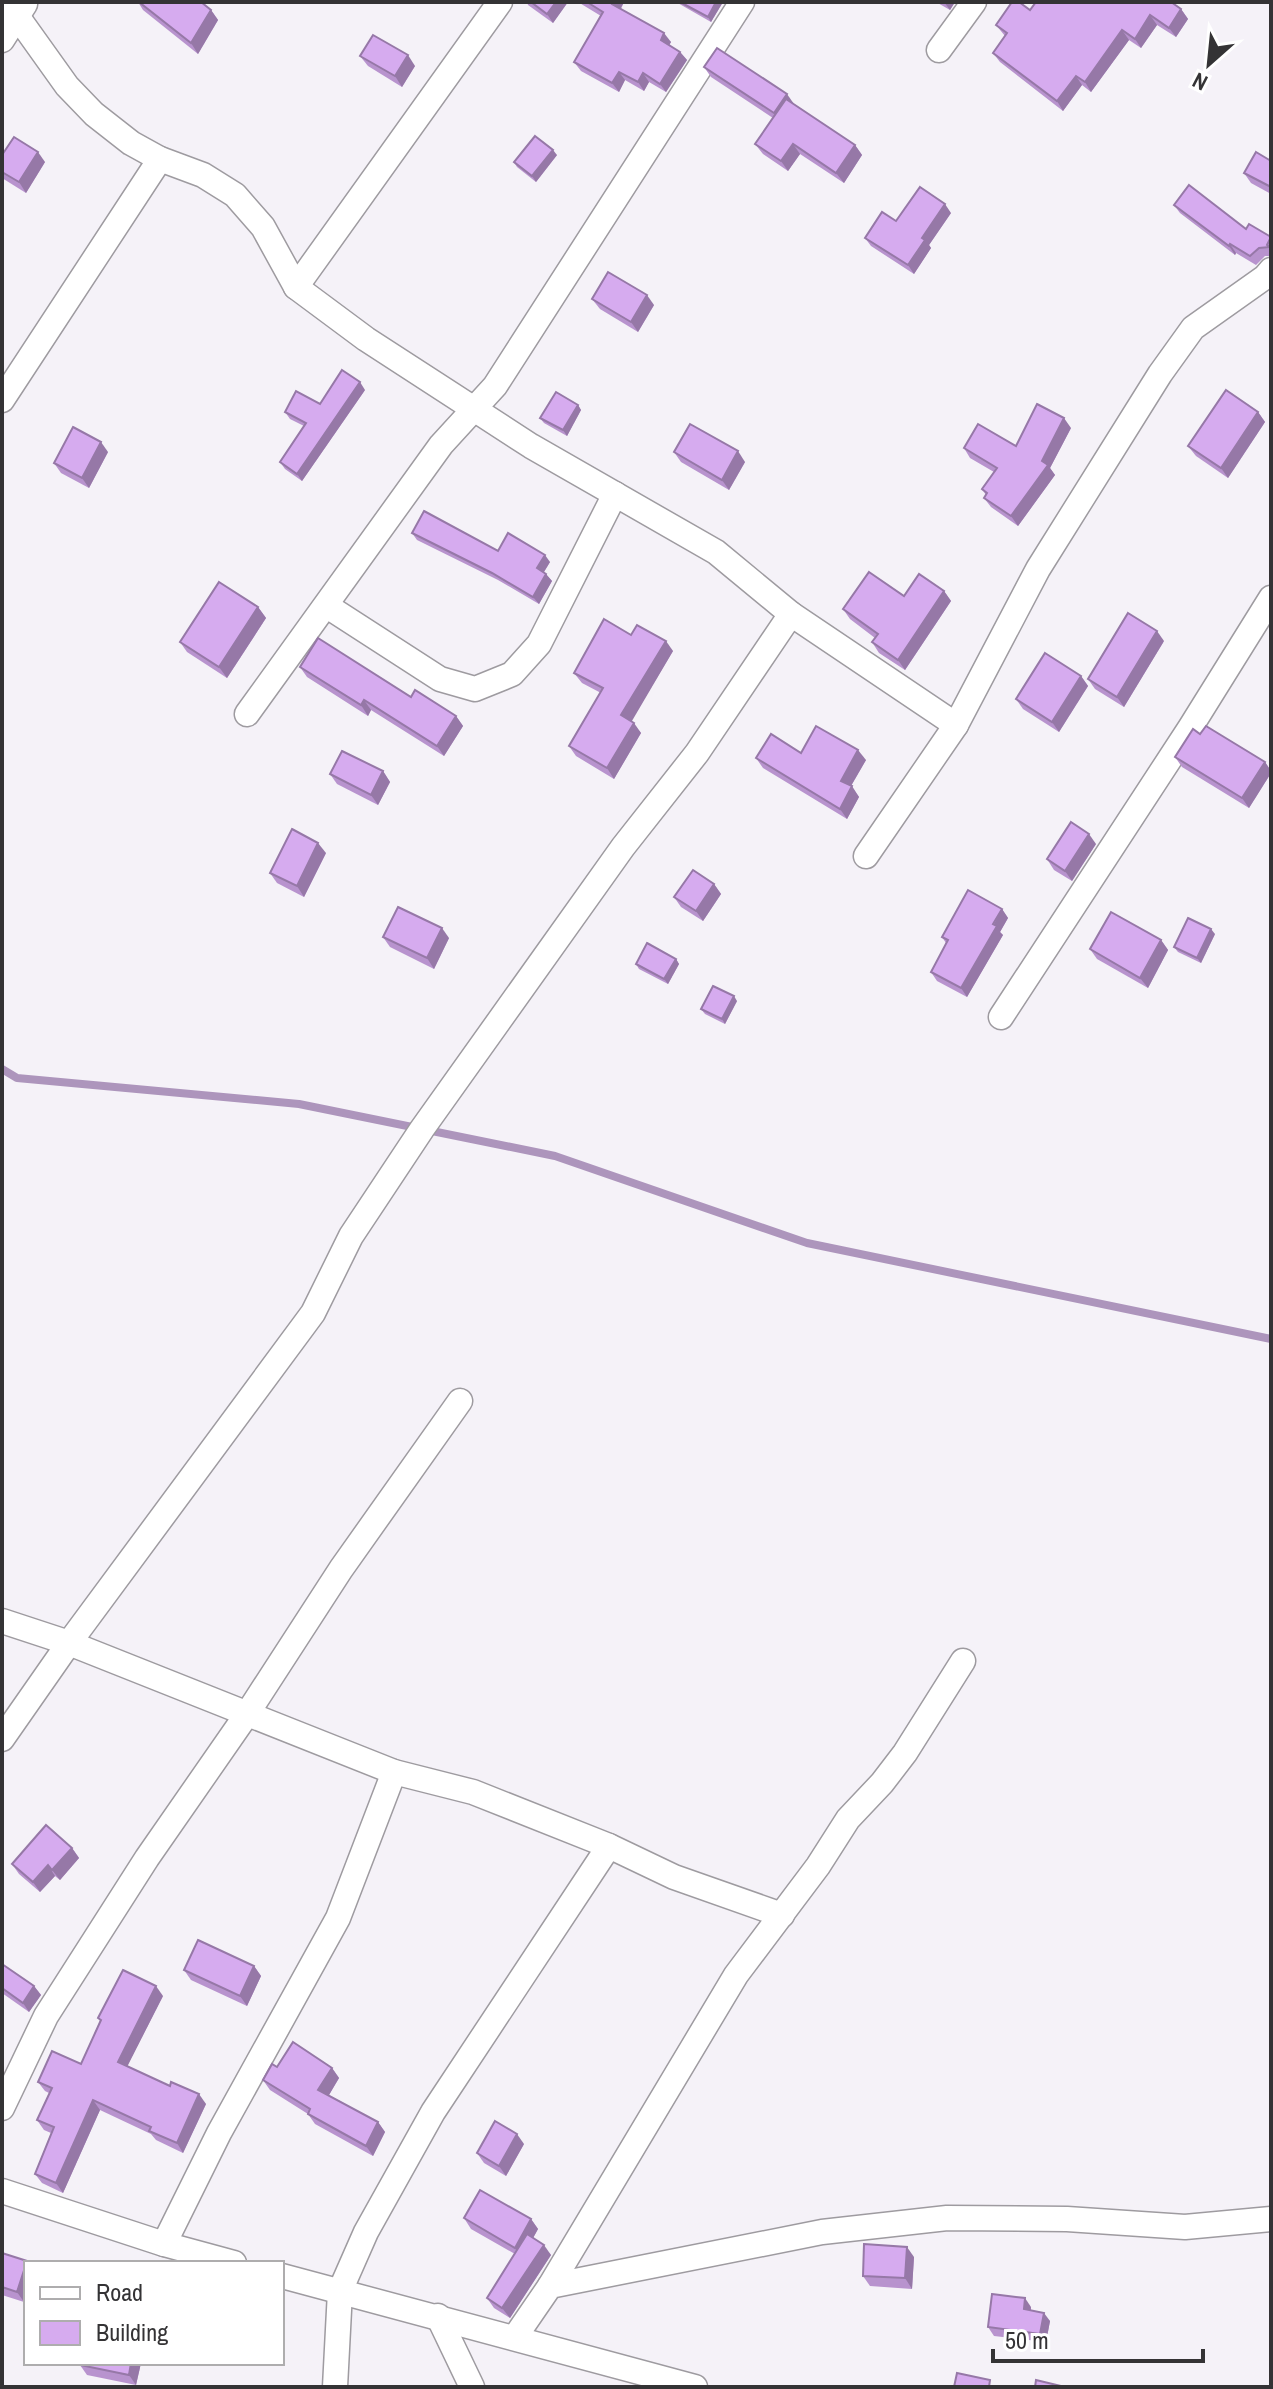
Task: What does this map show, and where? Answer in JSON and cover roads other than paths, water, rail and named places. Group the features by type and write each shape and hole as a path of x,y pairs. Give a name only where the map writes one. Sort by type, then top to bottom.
{"street":[{"path":"296,287 500,2"},
{"path":"247,714 441,445 503,373 742,2"},
{"path":"939,50 974,2"},
{"path":"2,40 15,7"},
{"path":"15,7 67,86 94,114 131,143 160,159 203,175 235,195 263,227 296,287 366,339 531,446 716,552 791,614 956,725"},
{"path":"2,400 160,159"},
{"path":"866,856 956,725 1038,569 1160,374 1193,328 1271,270"},
{"path":"327,606 440,679 475,689 512,674 539,644 615,494"},
{"path":"1001,1017 1271,598"},
{"path":"2,1739 69,1643 313,1313 351,1236 422,1129 623,847 697,753 791,614"},
{"path":"2,2108 46,2016 147,1858 247,1714 341,1569 460,1401"},
{"path":"2,1621 69,1643 394,1772 473,1792 609,1846 674,1877 782,1915"},
{"path":"515,2337 550,2286 736,1975 818,1866 848,1819 905,1753 963,1661"},
{"path":"164,2244 219,2133 338,1918 394,1772"},
{"path":"335,2387 340,2291 366,2232 433,2112 609,1846"},
{"path":"2,2191 164,2244 227,2261"},
{"path":"550,2286 822,2232 947,2218 1067,2219 1185,2227 1271,2219"},
{"path":"284,2277 695,2387"},
{"path":"438,2316 472,2387"}],"waterway":[{"path":"2,1069 17,1078 299,1104 555,1156 807,1243 1271,1339"}]}
